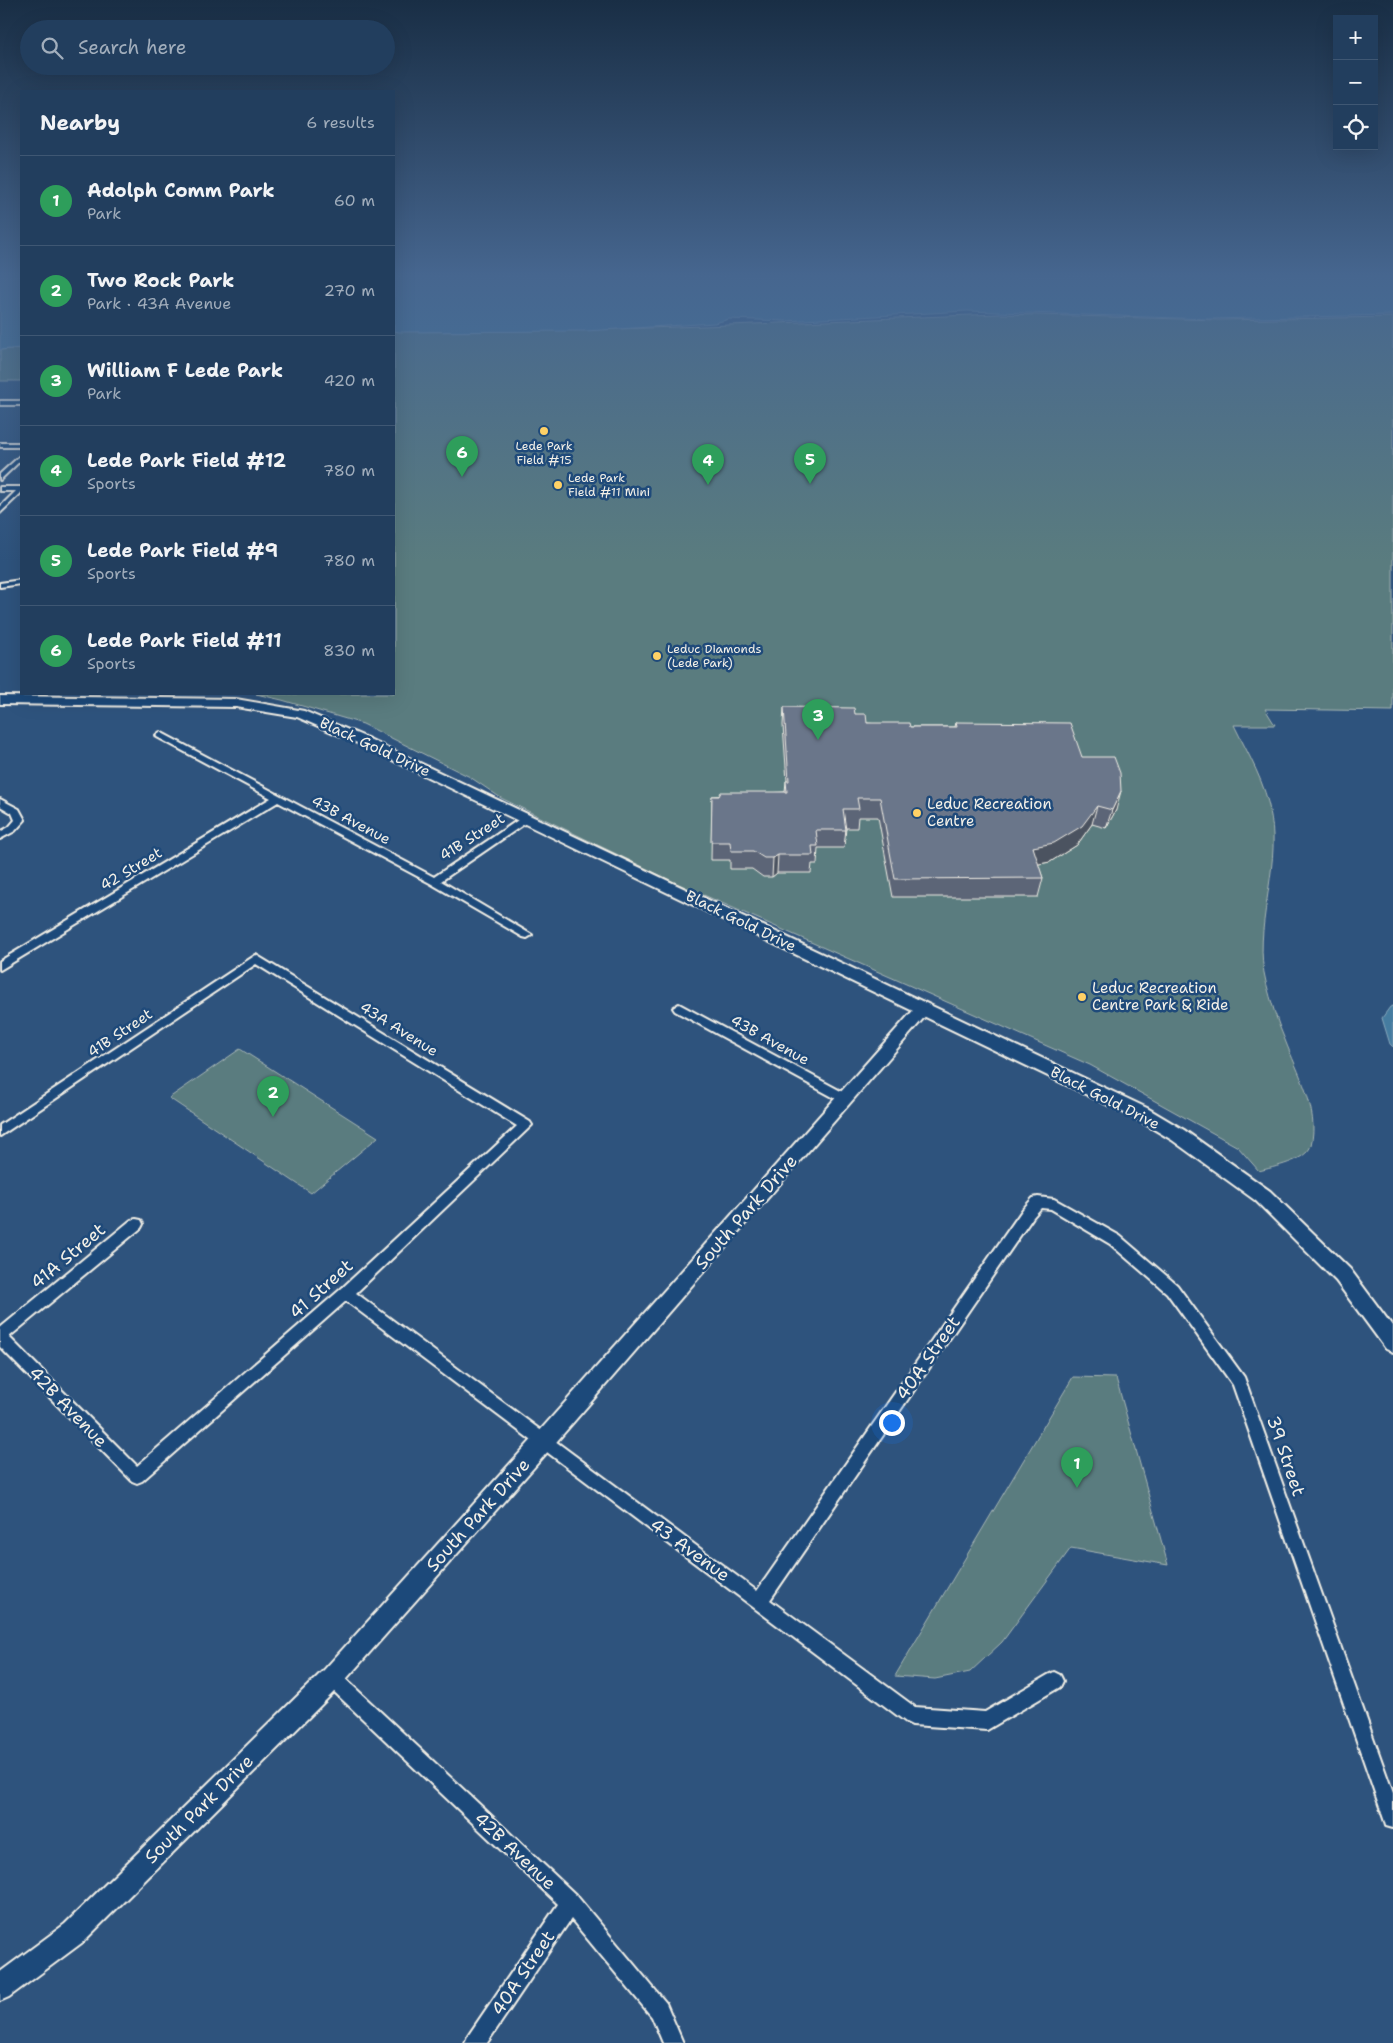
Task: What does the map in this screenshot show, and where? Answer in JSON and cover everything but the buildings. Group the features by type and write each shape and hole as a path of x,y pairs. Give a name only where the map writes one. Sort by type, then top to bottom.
{"main road":[{"name":"Black Gold Drive","path":"0,700 213,702 258,706 300,714 361,740 528,818 1141,1113 1218,1162 1263,1196 1336,1268 1393,1343"}],"street":[{"path":"0,403 20,403"},
{"path":"0,445 20,446"},
{"path":"0,478 20,458"},
{"path":"0,489 20,489"},
{"path":"0,511 20,490"},
{"path":"0,585 20,582"},
{"name":"43B Avenue","path":"160,735 434,881 527,934"},
{"name":"42 Street","path":"0,966 278,798"},
{"path":"0,802 16,811 20,820 12,829 0,836"},
{"name":"41B Street","path":"434,881 528,818"},
{"name":"41B Street","path":"0,1131 256,959"},
{"name":"43A Avenue","path":"256,959 526,1125"},
{"name":"43B Avenue","path":"679,1008 846,1099"},
{"name":"South Park Drive","path":"0,1988 74,1933 332,1678 544,1441 923,1009"},
{"name":"41 Street","path":"136,1476 346,1293 526,1125"},
{"name":"39 Street","path":"1028,1213 1038,1202 1054,1204 1115,1240 1172,1289 1240,1382 1393,1819"},
{"name":"40A Street","path":"760,1602 1028,1213"},
{"name":"41A Street","path":"0,1337 136,1224"},
{"name":"43 Avenue","path":"346,1293 912,1716 986,1721 1054,1682"},
{"name":"42B Avenue","path":"0,1337 136,1476"},
{"name":"42B Avenue","path":"332,1678 570,1903 659,2010 673,2043"},
{"name":"40A Street","path":"475,2043 570,1903"}],"green space":[{"path":"0,371 20,371 20,381 0,381"},
{"path":"395,371 1393,371 1393,711 1265,709 1275,725 1234,725 1251,758 1269,804 1273,837 1262,941 1263,962 1272,1004 1306,1091 1312,1118 1313,1132 1308,1151 1296,1159 1281,1165 1259,1171 1238,1147 1090,1065 672,881 501,798 470,777 363,724 260,695 395,695"},
{"path":"240,1049 378,1137 311,1193 169,1098"},
{"path":"1073,1377 1116,1378 1168,1565 1071,1548 1002,1642 970,1672 935,1679 895,1676"}],"water":[{"path":"1393,1006 1393,1047 1390,1044 1382,1018 1390,1007"}],"place":[{"name":"Lede Park Field #15","path":"544,431"},
{"name":"Lede Park Field #11","path":"462,477"},
{"name":"Lede Park Field #9","path":"810,484"},
{"name":"Lede Park Field #11 Mini","path":"558,485"},
{"name":"Lede Park Field #12","path":"708,485"},
{"name":"Leduc Diamonds (Lede Park)","path":"657,656"},
{"name":"William F Lede Park","path":"818,740"},
{"name":"Leduc Recreation Centre","path":"917,813"},
{"name":"Leduc Recreation Centre Park & Ride","path":"1082,997"},
{"name":"Two Rock Park","path":"273,1117"},
{"name":"Adolph Comm Park","path":"1077,1488"}]}
